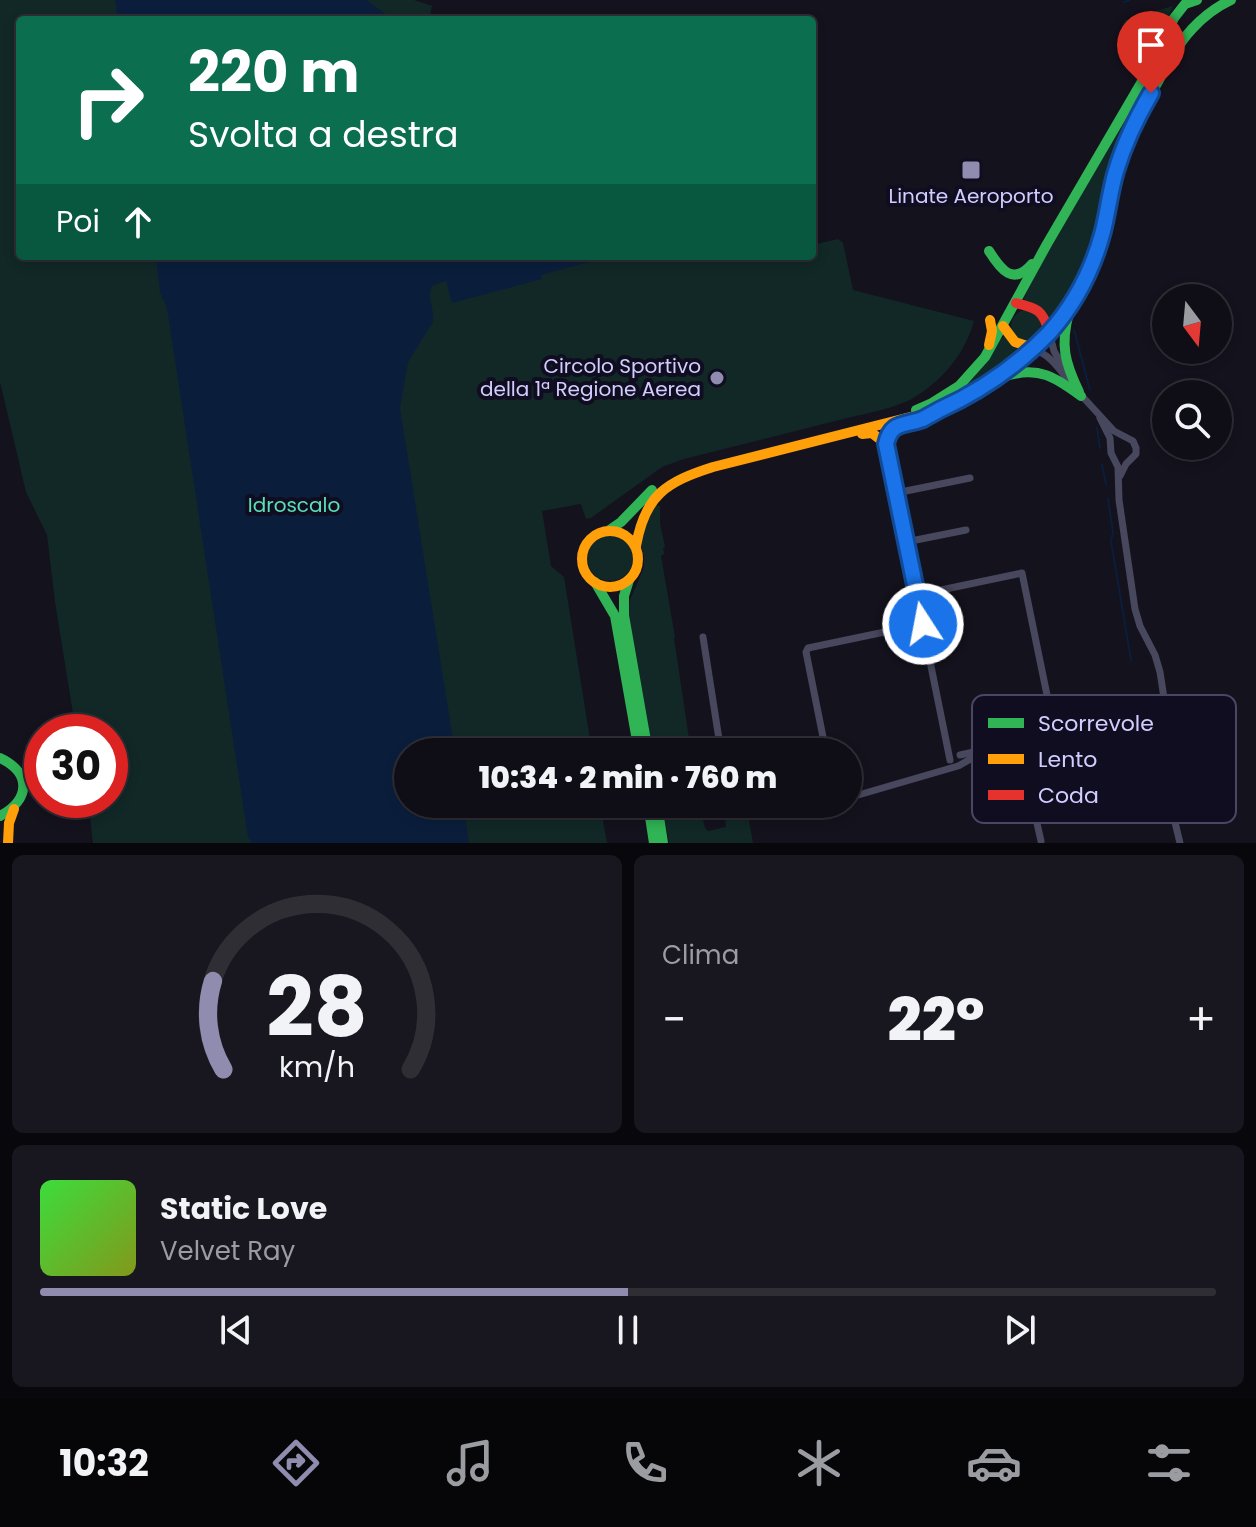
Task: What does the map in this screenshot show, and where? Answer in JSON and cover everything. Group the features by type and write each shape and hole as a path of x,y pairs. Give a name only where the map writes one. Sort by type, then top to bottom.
{"main road":[{"path":"637,738 615,616 583,566 582,554 592,538 621,522 648,494 683,471 920,409 959,386 985,357 1151,66 1181,7 1197,0"},
{"path":"977,391 1010,369 1033,348 1072,303 1098,248 1115,174 1141,111 1188,34 1215,8 1231,0"},
{"path":"1151,66 1161,64 1162,75"},
{"path":"989,251 1003,271 1016,275 1029,270 1047,244"},
{"path":"1016,303 1040,310 1049,332"},
{"path":"1072,303 1064,327 1063,348 1068,369 1081,396"},
{"path":"985,357 990,341 990,320"},
{"path":"1003,326 1015,342 1033,348"},
{"path":"830,437 870,432 886,444 896,426 923,418 1009,375 1033,371 1054,377 1081,396"},
{"path":"646,738 624,615 624,596 638,562 638,529 646,508 657,494 674,482 713,467 938,410"},
{"path":"608,531 624,534 636,546"},
{"path":"595,582 612,587 629,580"},
{"path":"1,755 15,766 23,781 22,798 9,823 8,843"},
{"path":"0,816 14,809"},
{"path":"650,818 654,843"},
{"path":"659,818 663,843"}],"street":[{"path":"1049,332 1054,351 1081,396"},
{"path":"1033,348 1051,358 1100,418 1132,441 1136,454 1124,468 1118,482"},
{"path":"1100,418 1109,433 1111,453 1116,460 1135,609 1155,655 1164,695"},
{"path":"1112,446 1118,439 1124,438"},
{"path":"886,444 945,740 954,763"},
{"path":"1116,460 1129,462"},
{"path":"896,493 970,478"},
{"path":"906,542 966,530"},
{"path":"917,595 1022,573 1047,695"},
{"path":"823,738 806,652 808,648 923,624"},
{"path":"703,637 719,738"},
{"path":"1161,695 1162,689"},
{"path":"945,740 959,754"},
{"path":"954,763 953,755 972,752"},
{"path":"862,794 930,775 972,756"},
{"path":"1037,823 1041,841"},
{"path":"1175,823 1180,843"}],"green space":[{"name":"Idroscalo","path":"0,0 414,0 432,6 430,16 16,16 16,260 816,260 816,244 838,239 843,243 853,290 974,321 965,344 952,364 935,382 898,405 662,467 591,518 586,519 581,504 542,511 551,566 564,577 590,738 394,738 394,818 603,818 607,843 93,843 90,818 128,818 128,714 73,714 47,535 26,492 0,382"},
{"path":"1173,6 1165,24 1125,34 1125,20"},
{"path":"1156,66 1160,68 1137,109 1094,247 1067,300 1050,319 1024,298 1050,246"},
{"path":"1027,310 1038,315 1043,326 1038,337 1027,342 1016,337 1011,326 1016,315"},
{"path":"1005,335 1022,352 981,384 935,407"},
{"path":"660,506 665,547 661,556 689,738 651,738 629,614 630,600 644,567 638,537 651,507"},
{"path":"610,535 626,542 633,558 626,574 610,581 594,574 587,558 594,542"},
{"path":"665,818 702,818 708,831 726,827 725,818 749,818 753,843 669,843"}],"water":[{"path":"115,0 366,0 388,16 117,16"},
{"name":"Idroscalo","path":"156,260 595,260 541,275 542,279 452,303 446,281 432,286 433,322 408,362 400,408 453,738 394,738 394,818 465,818 469,843 252,843 248,837 167,308 160,292"}],"waterway":[{"path":"1124,2 1130,0"},
{"path":"1074,330 1090,390"},
{"path":"1097,428 1100,448"},
{"path":"1102,465 1106,484"},
{"path":"1108,499 1113,532 1111,541 1131,660"}],"traffic: fast":[{"path":"916,410 959,386 985,357 1151,66 1174,18 1185,4 1197,0"},
{"path":"1063,317 1090,266 1119,162 1140,115 1187,35 1205,16 1231,0"},
{"path":"989,251 998,264 1013,275 1025,271 1032,264"},
{"path":"1069,313 1065,354 1079,392"},
{"path":"1006,376 1028,372 1046,375 1081,396"},
{"path":"608,531 652,490"},
{"path":"629,580 624,596 624,615 646,738"},
{"path":"595,582 615,616 637,738"},
{"path":"0,758 18,771 23,787 17,802 0,816"},
{"path":"650,818 654,843"},
{"path":"659,818 663,843"}],"traffic: slow":[{"path":"636,546 645,514 652,503 660,493 682,478 713,467 938,410 1002,375 1040,343 1063,317"},
{"path":"989,345 992,331 990,320"},
{"path":"1003,326 1015,342 1033,348"},
{"path":"862,434 872,433 886,444 892,429 904,424"},
{"path":"610,531 630,539 638,559 630,579 610,587 590,579 582,559 590,539 610,531"},
{"path":"8,843 9,823 14,809"}],"traffic: jam":[{"path":"1016,303 1038,311 1049,332"}],"place":[{"name":"Linate Aeroporto","path":"971,170"},
{"name":"Circolo Sportivo della 1ª Regione Aerea","path":"717,378"}],"route":[{"path":"923,624 886,444 888,436 896,426 923,418 989,384 1018,362 1061,319 1084,284 1098,248 1122,153 1151,93"}]}
